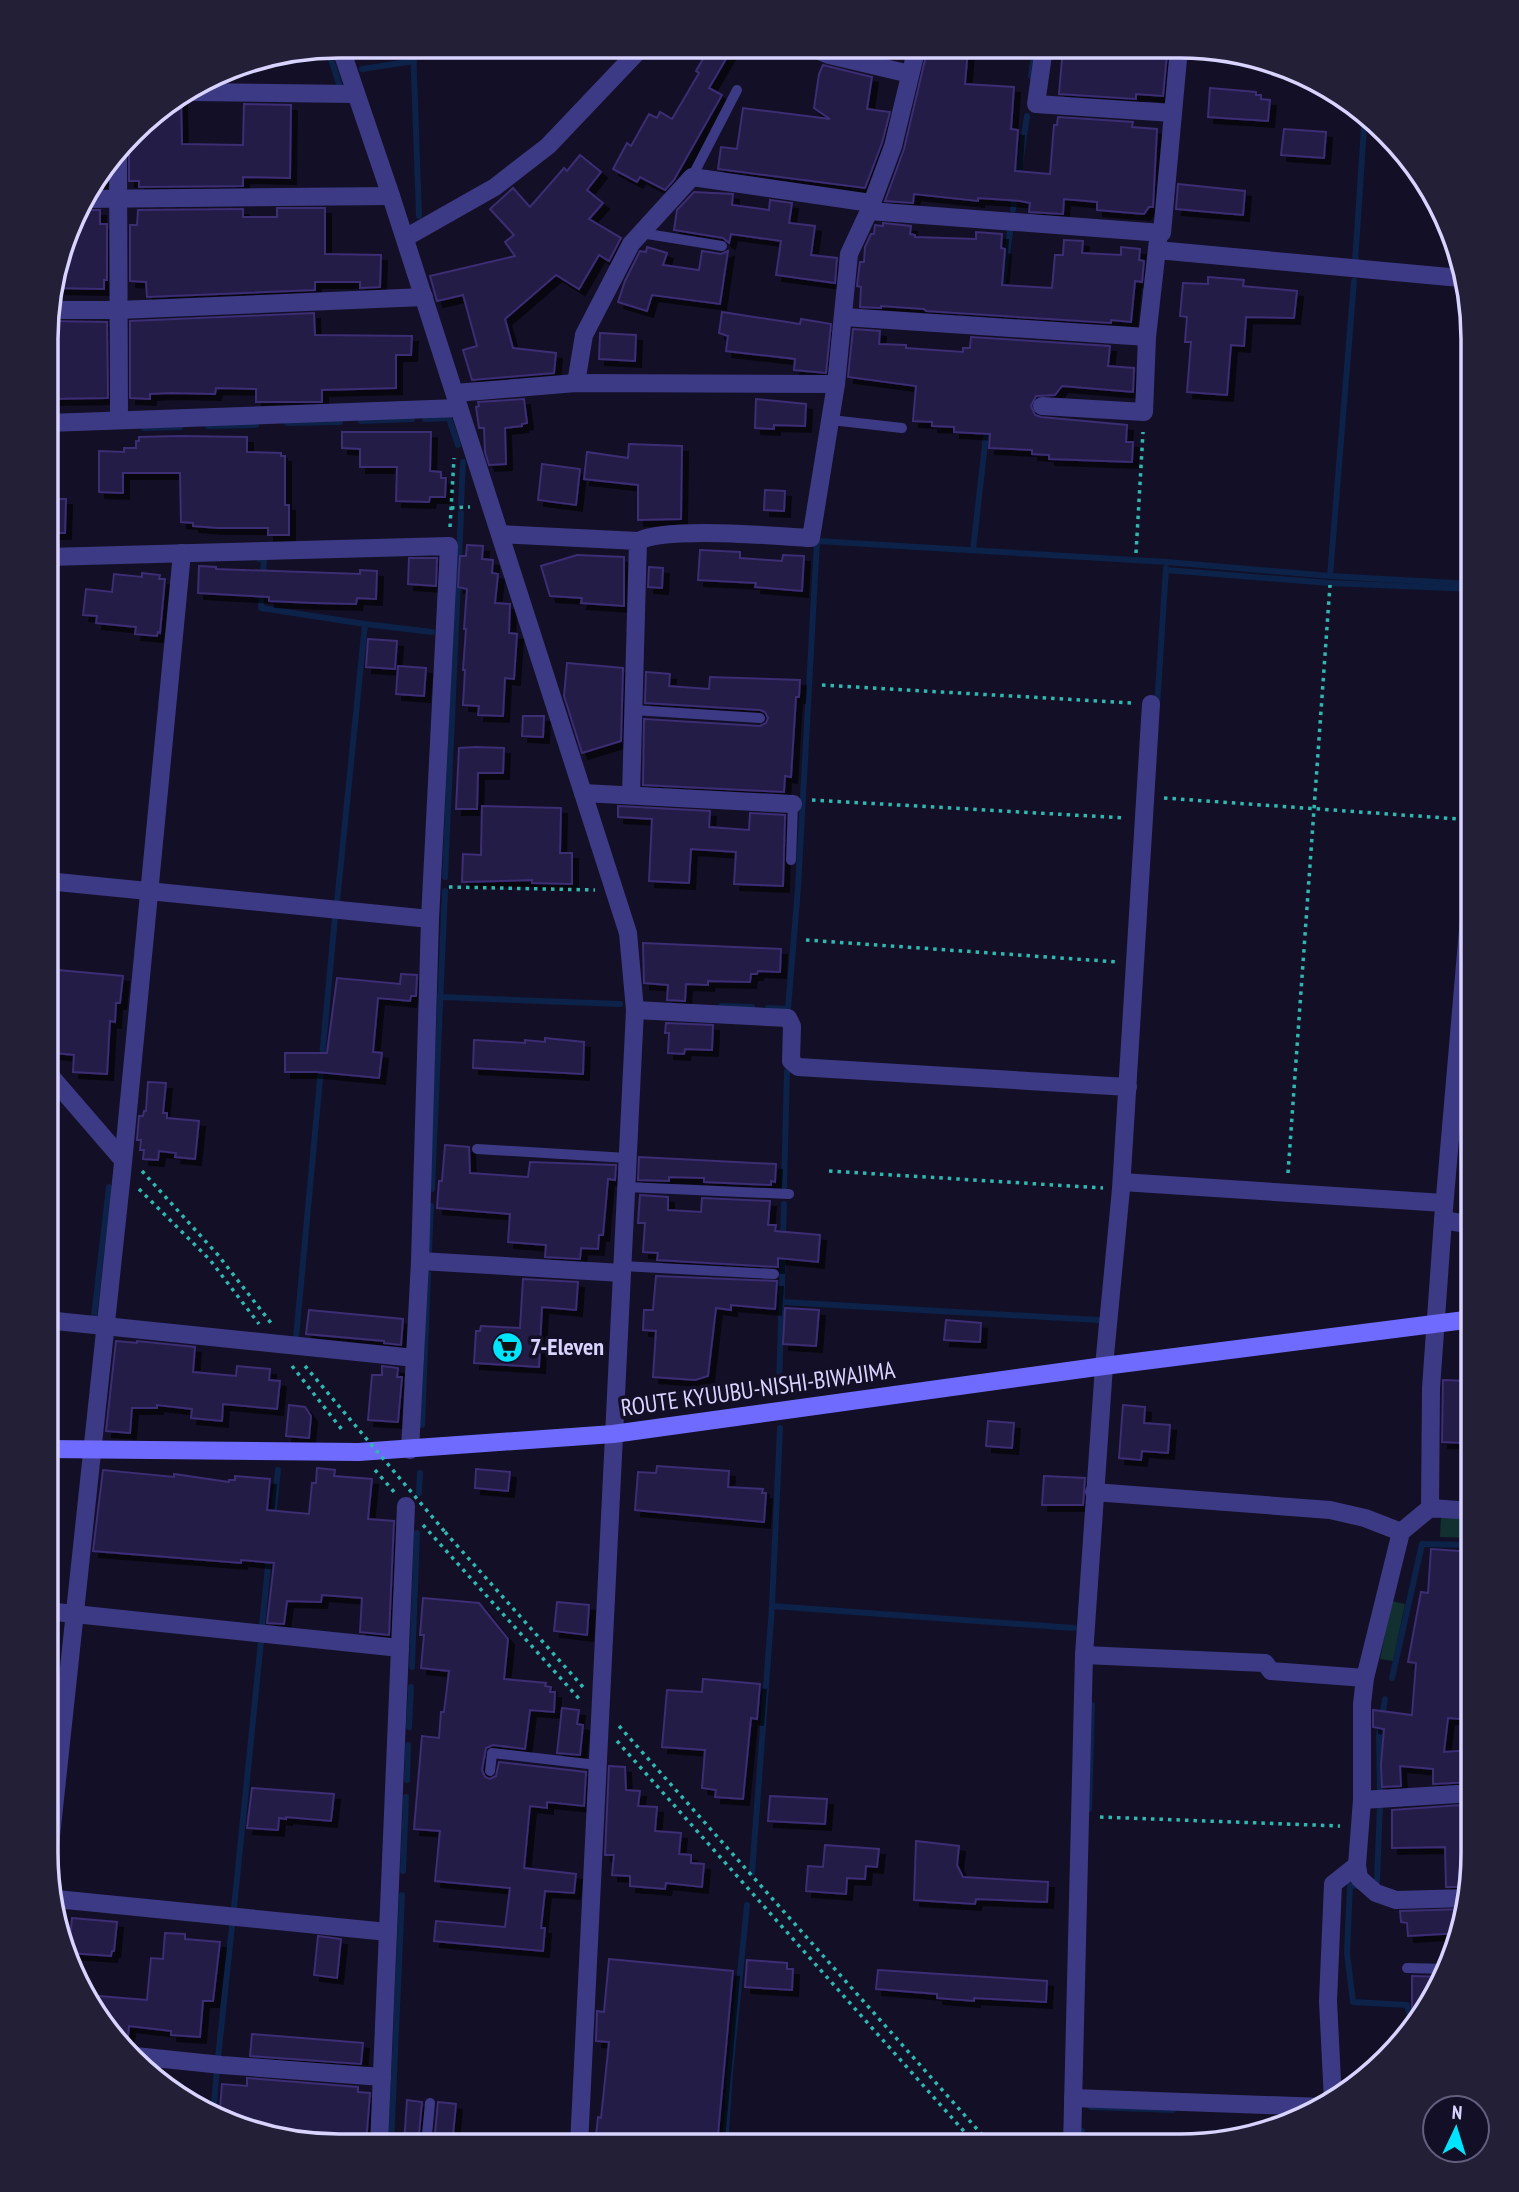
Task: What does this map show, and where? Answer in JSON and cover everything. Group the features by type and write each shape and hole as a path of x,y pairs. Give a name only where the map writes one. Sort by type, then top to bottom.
{"main road":[{"name":"ROUTE KYUUBU-NISHI-BIWAJIMA","path":"58,1449 359,1452 613,1434 1461,1320"}],"street":[{"path":"344,58 405,238 628,933 635,1010 580,2134"},
{"path":"405,238 495,187 548,146 632,58"},
{"path":"842,58 910,74"},
{"path":"500,534 638,541 647,536 692,534 811,538 836,384 849,254 893,146 914,58"},
{"path":"1043,58 1036,104 1173,113"},
{"path":"1042,405 1144,412 1147,337 1157,242 1162,233 1177,58"},
{"path":"204,92 355,94"},
{"path":"118,165 119,420"},
{"path":"576,383 584,335 631,244 692,177 870,207 1455,277"},
{"path":"94,199 391,196"},
{"path":"59,310 119,310 424,297"},
{"path":"844,317 1147,337"},
{"path":"58,423 457,400 576,383 836,384"},
{"path":"631,795 638,541"},
{"path":"58,557 449,546 431,887 410,1450"},
{"path":"58,1771 123,1161 183,553"},
{"path":"1072,2134 1084,1655 1094,1492 1128,1087 1151,704"},
{"path":"583,793 793,804"},
{"path":"58,882 430,919"},
{"path":"635,1010 788,1018 792,1026 791,1061 798,1066 1128,1087"},
{"path":"1430,1508 1431,1388 1435,1322 1461,1034"},
{"path":"58,1085 123,1161"},
{"path":"1121,1186 1287,1193 1443,1211 1461,1219"},
{"path":"419,1261 622,1269"},
{"path":"58,1321 415,1358"},
{"path":"1094,1492 1330,1510 1365,1518 1401,1532"},
{"path":"379,2134 406,1506"},
{"path":"1458,1898 1396,1900 1376,1893 1359,1878 1356,1865 1362,1800 1362,1704 1401,1532 1430,1508 1461,1510"},
{"path":"58,1612 400,1648"},
{"path":"1084,1655 1265,1663 1271,1671 1366,1678"},
{"path":"1362,1800 1461,1794"},
{"path":"1332,2089 1328,2001 1333,1884 1356,1865"},
{"path":"62,1900 388,1932"},
{"path":"145,2057 382,2077"},
{"path":"1073,2098 1302,2106"}],"lane":[{"path":"692,177 737,90"},
{"path":"640,233 722,246"},
{"path":"831,419 902,428"},
{"path":"634,710 760,718"},
{"path":"790,860 793,804"},
{"path":"477,1149 627,1158"},
{"path":"626,1187 789,1194"},
{"path":"622,1269 774,1274"},
{"path":"490,1771 492,1753 597,1765"},
{"path":"1407,1968 1436,1969"},
{"path":"427,2134 430,2103"}],"path":[{"path":"1136,552 1144,412"},
{"path":"449,546 454,454 472,448"},
{"path":"1287,1193 1330,585"},
{"path":"822,685 1151,704"},
{"path":"1144,797 1461,819"},
{"path":"812,800 1143,819"},
{"path":"431,887 615,890"},
{"path":"806,940 1134,963"},
{"path":"123,1161 282,1345 304,1366 600,1713 967,2134"},
{"path":"123,1161 218,1255 359,1452 406,1506 600,1713 981,2134"},
{"path":"829,1171 1121,1186"},
{"path":"1080,1816 1360,1827"}],"green space":[{"path":"1441,1515 1461,1516 1461,1538 1440,1537"},
{"path":"1392,1601 1405,1604 1393,1661 1380,1659"}],"building":[{"path":"704,58 727,58 709,88 722,95 674,180 665,190 640,177 637,182 613,169 627,143 631,146 649,114 657,118 660,112 672,119 699,73 696,71"},
{"path":"925,58 967,58 965,84 1014,87 1011,129 1018,130 1015,171 1050,174 1054,125 1057,125 1058,117 1133,122 1132,127 1157,129 1153,207 1149,207 1144,214 1097,210 1097,202 1064,199 1063,214 1029,212 1030,203 1020,201 978,198 978,201 914,194 913,203 885,201 904,149"},
{"path":"1062,58 1167,58 1163,96 1136,94 1136,99 1059,94"},
{"path":"823,65 872,77 867,109 890,112 865,188 718,169 721,147 737,149 743,108 830,119 814,108"},
{"path":"1210,88 1256,92 1256,95 1261,95 1261,99 1270,100 1268,121 1208,117"},
{"path":"244,104 291,105 290,178 243,177 243,186 139,187 139,181 129,181 129,151 153,127 181,106 182,144 243,145"},
{"path":"1284,129 1326,132 1324,158 1281,155"},
{"path":"580,155 601,172 587,190 603,203 589,219 621,238 609,261 599,255 579,289 556,275 505,319 513,348 556,353 554,373 472,380 463,350 477,346 463,295 437,301 430,276 515,256 505,242 514,235 490,209 513,188 530,207 564,168 567,171"},
{"path":"1178,184 1245,191 1243,215 1176,209"},
{"path":"694,192 733,194 732,205 769,210 770,200 792,203 789,223 815,226 811,255 837,258 835,283 776,275 781,241 731,234 729,243 723,238 674,230 677,210"},
{"path":"277,208 325,208 325,254 381,255 380,287 360,288 360,282 315,282 315,290 147,297 146,282 130,281 130,225 137,225 138,210 243,209 243,217 277,217"},
{"path":"89,210 100,210 100,224 107,224 107,280 104,280 104,289 62,288 73,248"},
{"path":"883,223 911,226 910,234 915,237 976,239 976,232 1002,234 1001,248 1005,249 1002,285 1052,288 1055,255 1063,255 1064,240 1083,241 1082,253 1121,255 1121,247 1140,249 1139,260 1144,261 1142,282 1135,281 1131,322 1111,320 1111,323 881,306 860,307 861,287 857,286 860,262 864,262 865,247 871,234 874,234 875,225 883,226"},
{"path":"647,247 667,253 663,265 699,270 702,251 721,254 728,251 720,304 652,295 647,311 618,302 640,251 646,252"},
{"path":"1208,277 1244,280 1243,286 1297,291 1294,318 1246,317 1244,346 1231,345 1227,395 1187,392 1191,342 1185,342 1187,317 1180,316 1183,283 1208,284"},
{"path":"722,312 800,324 801,319 831,324 826,373 794,370 795,359 726,351 728,336 719,333"},
{"path":"314,313 315,335 412,336 411,355 396,355 396,388 322,390 322,402 256,402 256,389 216,388 215,394 171,393 150,394 150,399 130,398 130,321"},
{"path":"58,321 107,322 108,398 58,399"},
{"path":"853,329 880,331 879,344 963,352 963,348 970,348 971,337 1110,346 1108,366 1134,368 1133,392 1062,386 1055,395 1036,396 1031,406 1035,415 1041,417 1127,425 1126,442 1133,442 1132,462 1049,459 1049,455 1032,454 1032,450 989,448 990,434 954,432 954,427 932,426 932,422 913,421 916,386 848,377"},
{"path":"600,333 636,335 635,361 599,359"},
{"path":"524,399 527,423 505,428 506,464 489,465 485,452 484,428 479,428 476,407 479,406 478,402"},
{"path":"756,399 806,404 805,426 774,425 774,429 755,428"},
{"path":"342,432 431,432 430,471 441,472 441,478 446,478 445,497 430,497 429,502 396,501 397,467 360,467 360,449 342,448"},
{"path":"139,437 247,437 247,452 281,453 281,456 285,456 285,505 289,505 289,535 268,535 268,528 218,528 181,522 180,473 123,473 123,493 99,492 99,451 124,452 124,448 136,448"},
{"path":"629,444 682,446 681,519 638,520 638,485 584,479 587,452 628,458"},
{"path":"542,464 580,469 576,505 538,500"},
{"path":"765,490 785,491 784,511 764,510"},
{"path":"58,499 66,499 65,533 58,533"},
{"path":"467,545 483,546 482,559 493,560 492,573 498,574 495,603 510,604 509,633 517,634 514,679 505,678 503,716 478,715 479,706 463,705 467,589 458,587 460,556 466,556"},
{"path":"700,550 740,552 740,558 782,561 783,555 804,556 802,591 755,587 756,583 698,580"},
{"path":"577,555 624,557 624,606 581,603 582,598 550,596 541,566"},
{"path":"409,558 437,558 436,586 408,584"},
{"path":"199,566 216,569 360,574 360,570 377,571 376,599 357,598 356,604 314,603 269,601 269,597 198,593"},
{"path":"649,567 663,568 662,588 648,587"},
{"path":"142,573 160,575 159,579 165,579 160,633 158,632 157,636 135,634 136,627 96,623 97,616 83,615 86,589 112,592 114,574 142,577"},
{"path":"368,639 397,641 395,669 366,667"},
{"path":"567,663 623,668 621,741 582,753 564,696"},
{"path":"398,666 426,668 424,696 396,694"},
{"path":"646,672 670,674 669,686 709,689 710,677 800,680 799,697 796,697 791,777 785,776 784,792 643,785 644,719 760,726 766,723 768,718 765,712 760,710 645,703"},
{"path":"523,716 544,716 543,737 522,736"},
{"path":"459,748 504,748 503,773 478,773 477,809 456,809"},
{"path":"482,806 561,808 560,853 572,853 572,884 532,883 532,880 462,882 463,854 481,855"},
{"path":"618,806 710,811 709,827 749,830 750,813 785,815 783,886 734,884 736,852 691,849 689,883 649,881 652,819 618,817"},
{"path":"643,943 781,949 780,972 758,971 757,974 751,974 750,982 708,981 708,985 686,984 685,1001 667,1000 668,985 644,983"},
{"path":"58,970 123,976 120,1003 116,1003 115,1022 110,1021 107,1074 73,1072 74,1055 58,1053"},
{"path":"401,974 417,975 416,996 411,996 410,1001 378,998 373,1052 382,1053 379,1078 285,1072 285,1053 327,1053 337,978 400,984"},
{"path":"666,1023 713,1025 712,1050 685,1049 684,1054 668,1053 669,1033 665,1033"},
{"path":"545,1038 584,1042 583,1074 473,1068 474,1040 525,1043 525,1040 545,1042"},
{"path":"148,1082 166,1083 163,1113 167,1113 167,1118 199,1121 195,1159 175,1157 176,1153 159,1151 158,1160 143,1159 141,1140 137,1140 139,1116 143,1116 146,1111"},
{"path":"445,1145 469,1147 470,1173 528,1177 530,1162 616,1165 615,1180 608,1179 603,1235 599,1235 598,1249 581,1248 580,1259 545,1257 546,1245 508,1242 510,1214 437,1208"},
{"path":"639,1157 776,1164 775,1182 771,1181 771,1185 704,1182 704,1178 669,1177 669,1181 638,1180"},
{"path":"640,1195 668,1197 668,1210 701,1212 702,1198 770,1201 768,1225 776,1225 775,1231 820,1235 818,1262 778,1258 778,1267 657,1260 658,1253 643,1252 645,1223 638,1223"},
{"path":"656,1276 777,1281 775,1309 731,1305 731,1310 716,1308 708,1376 695,1380 653,1377 656,1331 643,1330 644,1310 653,1310"},
{"path":"523,1279 578,1282 576,1310 542,1307 539,1367 474,1363 476,1331 480,1331 481,1326 520,1328"},
{"path":"785,1308 819,1310 816,1346 783,1344"},
{"path":"309,1310 403,1319 401,1345 306,1334"},
{"path":"946,1320 981,1323 980,1342 944,1340"},
{"path":"116,1341 195,1347 193,1372 236,1376 237,1366 270,1369 269,1380 280,1381 277,1409 223,1404 222,1421 191,1418 192,1409 157,1405 157,1408 132,1408 130,1433 106,1431"},
{"path":"382,1366 398,1368 397,1377 402,1377 398,1422 368,1420 372,1375 382,1375"},
{"path":"1443,1380 1461,1381 1461,1443 1442,1442"},
{"path":"289,1405 305,1407 311,1416 309,1438 286,1436"},
{"path":"1123,1405 1145,1407 1144,1423 1170,1425 1168,1453 1142,1451 1141,1460 1119,1458"},
{"path":"988,1421 1014,1423 1012,1448 986,1446"},
{"path":"657,1466 729,1471 728,1487 763,1489 762,1493 766,1493 764,1522 635,1510 638,1472 656,1473"},
{"path":"317,1468 335,1470 334,1476 372,1479 368,1519 394,1521 389,1635 360,1632 362,1598 322,1595 321,1602 287,1601 284,1624 267,1623 274,1563 241,1560 241,1563 93,1551 103,1470 174,1477 174,1474 229,1482 235,1480 235,1476 270,1479 267,1510 309,1514 312,1483 316,1483"},
{"path":"476,1469 510,1472 508,1491 475,1488"},
{"path":"1044,1476 1085,1478 1083,1505 1042,1505"},
{"path":"1431,1549 1461,1551 1461,1719 1448,1718 1444,1752 1461,1751 1461,1783 1433,1784 1433,1769 1400,1766 1401,1786 1382,1787 1384,1729 1373,1727 1373,1710 1412,1715 1416,1663 1408,1662 1421,1592 1428,1593"},
{"path":"423,1598 479,1603 508,1639 504,1679 546,1683 545,1686 551,1687 550,1692 555,1692 554,1712 530,1710 525,1749 493,1745 486,1748 482,1770 485,1777 490,1779 496,1776 499,1762 586,1772 584,1806 547,1802 547,1808 530,1806 524,1868 576,1874 574,1893 545,1891 541,1928 545,1928 543,1951 434,1941 436,1921 505,1927 510,1888 435,1881 440,1831 414,1829 422,1736 439,1738 449,1671 421,1668"},
{"path":"557,1602 589,1605 587,1635 554,1631"},
{"path":"703,1679 760,1684 757,1719 751,1718 743,1799 715,1797 716,1790 702,1788 705,1750 662,1747 667,1690 702,1692"},
{"path":"562,1708 579,1710 577,1724 583,1725 580,1755 557,1753"},
{"path":"609,1766 625,1767 626,1790 640,1791 638,1806 657,1807 655,1831 681,1833 679,1854 691,1855 691,1863 704,1864 702,1887 666,1883 665,1889 630,1886 630,1876 612,1875 614,1855 605,1855"},
{"path":"252,1788 334,1794 331,1821 286,1817 279,1818 278,1830 247,1828"},
{"path":"770,1796 827,1799 825,1824 768,1821"},
{"path":"1461,1805 1459,1887 1446,1887 1445,1847 1392,1848 1392,1810"},
{"path":"916,1841 959,1846 957,1865 963,1877 1048,1882 1047,1902 976,1899 975,1904 914,1900"},
{"path":"825,1845 879,1849 877,1867 866,1866 865,1879 847,1878 846,1894 806,1891 808,1866 823,1867"},
{"path":"1456,1909 1449,1934 1408,1936 1407,1923 1401,1922 1400,1911"},
{"path":"72,1918 117,1922 111,1956 76,1954 70,1936"},
{"path":"165,1933 185,1934 185,1939 220,1942 213,2001 203,2001 200,2037 171,2035 171,2031 129,2026 128,2040 96,1996 147,2000 151,1958 163,1959"},
{"path":"318,1936 341,1939 337,1978 314,1975"},
{"path":"609,1959 733,1971 718,2134 596,2134 598,2117 601,2118 609,2042 596,2041 597,2011 604,2012"},
{"path":"747,1960 787,1963 787,1969 793,1969 792,1990 745,1987"},
{"path":"878,1970 1047,1981 1046,2002 974,1998 974,2001 937,1998 937,1994 876,1989"},
{"path":"1412,1976 1433,1977 1424,1994 1412,2010"},
{"path":"252,2034 363,2043 361,2064 250,2056"},
{"path":"247,2078 358,2087 358,2092 370,2093 367,2134 320,2134 284,2129 220,2108 222,2084 247,2086"},
{"path":"407,2100 422,2102 419,2134 405,2134"},
{"path":"438,2102 456,2104 453,2134 435,2133"}],"waterway":[{"path":"331,58 340,87"},
{"path":"413,58 419,216"},
{"path":"1031,76 1034,58"},
{"path":"362,69 414,61"},
{"path":"1018,177 1027,116"},
{"path":"1359,262 1355,262 1364,126"},
{"path":"1013,210 1015,194"},
{"path":"1002,292 1010,232"},
{"path":"1330,576 1354,281"},
{"path":"425,419 449,418 458,445"},
{"path":"361,421 412,419"},
{"path":"287,423 340,422"},
{"path":"208,426 256,425"},
{"path":"144,428 180,427"},
{"path":"973,550 987,427"},
{"path":"461,504 463,462"},
{"path":"445,877 461,513"},
{"path":"768,1008 788,1009 798,888 817,541 1461,583"},
{"path":"259,559 264,559 263,578"},
{"path":"1157,707 1166,568"},
{"path":"1166,570 1330,583 1461,588"},
{"path":"262,589 261,608 365,624 337,902"},
{"path":"365,624 432,632"},
{"path":"432,1189 445,891"},
{"path":"296,1338 335,917"},
{"path":"440,997 620,1004"},
{"path":"721,1006 752,1007"},
{"path":"784,1187 787,1071"},
{"path":"94,1316 109,1187"},
{"path":"783,1237 784,1204"},
{"path":"429,1251 431,1206"},
{"path":"779,1389 783,1252"},
{"path":"422,1425 428,1274"},
{"path":"782,1302 1098,1320"},
{"path":"752,1873 772,1606 780,1428"},
{"path":"273,1517 278,1470"},
{"path":"419,1493 420,1473"},
{"path":"412,1667 417,1533"},
{"path":"1392,1678 1422,1544 1461,1545"},
{"path":"262,1625 269,1556"},
{"path":"772,1606 1074,1628"},
{"path":"234,1908 261,1641"},
{"path":"409,1727 411,1687"},
{"path":"1380,1794 1379,1736 1385,1699"},
{"path":"1089,1809 1092,1705"},
{"path":"407,1780 408,1745"},
{"path":"403,1871 406,1797"},
{"path":"1377,1881 1380,1805"},
{"path":"1359,1886 1350,1885 1347,1953 1353,2002 1407,2005 1410,2015"},
{"path":"391,2134 402,1895"},
{"path":"726,2134 747,1905"},
{"path":"218,2058 232,1926"},
{"path":"214,2105 217,2069"},
{"path":"1091,2107 1173,2110"}],"place":[{"name":"7-Eleven","path":"507,1347"}]}
